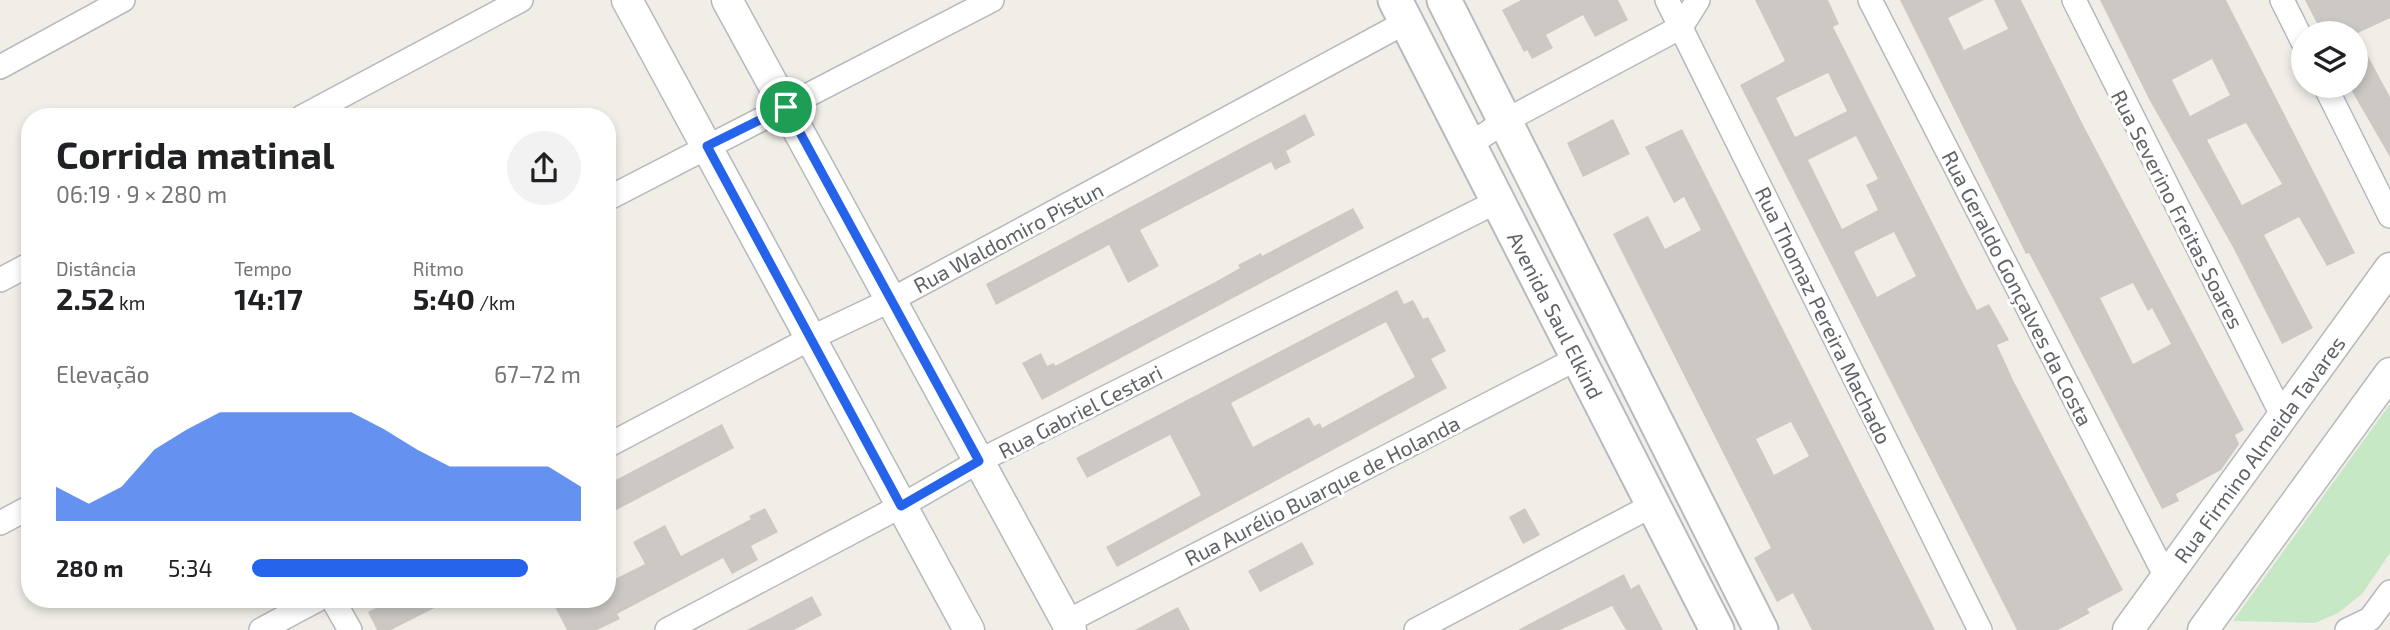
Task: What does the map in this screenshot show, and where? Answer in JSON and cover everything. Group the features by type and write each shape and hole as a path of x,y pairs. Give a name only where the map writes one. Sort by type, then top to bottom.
{"main road":[{"name":"Avenida Saul Elkind","path":"1444,0 1761,630"},
{"name":"Avenida Saul Elkind","path":"1401,11 1717,630"}],"street":[{"path":"0,67 123,0"},
{"path":"319,108 520,0"},
{"path":"627,0 969,630"},
{"path":"727,0 1068,626"},
{"path":"616,194 992,0"},
{"name":"Rua Thomaz Pereira Machado","path":"1667,0 1980,630"},
{"path":"1469,145 1505,121 1681,27 1698,0"},
{"name":"Rua Geraldo Gonçalves da Costa","path":"1870,0 2166,577"},
{"name":"Rua Severino Freitas Soares","path":"2074,0 2283,417"},
{"path":"2282,0 2292,21"},
{"name":"Rua Waldomiro Pistun","path":"616,441 811,338 891,300 1401,11"},
{"path":"2331,98 2390,216"},
{"name":"Rua Gabriel Cestari","path":"667,630 901,506 979,461 1498,201"},
{"name":"Rua Firmino Almeida Tavares","path":"2128,630 2390,268"},
{"path":"0,280 21,269"},
{"name":"Rua Aurélio Buarque de Holanda","path":"1068,626 1578,358"},
{"path":"2203,630 2390,373"},
{"path":"1416,630 1653,505"},
{"path":"0,523 21,512"},
{"path":"2347,630 2370,619 2390,592"},
{"path":"261,630 302,608"},
{"path":"338,608 350,630"}],"green space":[{"path":"2390,404 2390,553 2362,594 2338,613 2315,623 2233,621"}],"building":[{"path":"1521,0 1618,0 1628,20 1595,37 1583,15 1546,35 1553,48 1532,59 1527,50 1524,52 1502,10"},
{"path":"1755,0 1828,0 1839,24 1833,27 1977,310 1989,304 2009,340 1997,345 2123,590 2087,609 2090,613 2058,630 2017,630 1740,85 1785,61","holes":["1828,73 1847,111 1795,137 1776,98","1856,136 1878,179 1866,185 1878,210 1842,229 1808,160","1894,232 1916,276 1877,297 1854,252"]},
{"path":"1900,0 1984,0 1948,18 1964,50 2008,29 1994,0 2021,0 2083,125 2244,430 2235,435 2239,444 2221,470 2176,494 2179,501 2162,509 2029,253 2026,254","holes":["2133,283 2148,311 2152,308 2171,344 2133,364 2100,298"]},
{"path":"2100,0 2226,0 2355,253 2327,266 2299,217 2264,235 2313,328 2282,344 2234,249 2149,99","holes":["2212,59 2230,95 2190,116 2172,80","2246,123 2282,184 2242,205 2207,140"]},
{"path":"2305,0 2390,0 2390,18 2368,28 2368,21 2316,21"},
{"path":"2368,56 2390,97 2390,157 2356,98 2368,98"},
{"path":"1305,114 1315,135 1286,151 1291,162 1275,170 1271,162 1140,230 1159,266 1128,283 1109,245 996,305 986,284"},
{"path":"1613,119 1630,154 1583,177 1567,143"},
{"path":"1682,129 1935,630 1812,630 1793,593 1777,602 1754,558 1771,548 1613,234 1648,216 1665,249 1701,230 1684,197 1674,203 1645,147","holes":["1791,422 1809,456 1774,475 1756,439"]},
{"path":"1353,208 1364,228 1042,400 1022,363 1041,353 1047,366 1054,363 1055,366 1217,281 1240,268 1238,265 1261,253 1262,256"},
{"path":"1397,290 1404,304 1413,300 1423,319 1428,317 1446,351 1431,359 1447,388 1117,567 1106,547 1201,495 1170,435 1087,478 1076,458","holes":["1386,322 1415,377 1322,428 1320,423 1314,426 1309,417 1253,447 1231,403"]},
{"path":"722,424 734,448 616,510 616,480"},
{"path":"765,508 778,532 751,546 758,560 732,574 723,558 617,614 620,619 597,630 567,630 556,608 616,608 616,578 645,564 633,542 665,525 681,556 751,519 749,516"},
{"path":"1525,508 1540,535 1523,544 1509,517"},
{"path":"1302,542 1314,564 1260,592 1248,571"},
{"path":"1624,574 1631,589 1639,584 1663,630 1626,630 1612,606 1560,630 1518,630"},
{"path":"812,596 822,615 794,630 747,630"},
{"path":"1178,607 1190,630 1135,630"},
{"path":"376,608 434,608 391,630 377,630 368,612"}],"route":[{"path":"786,107 979,461 901,506 707,146 786,107"}]}
